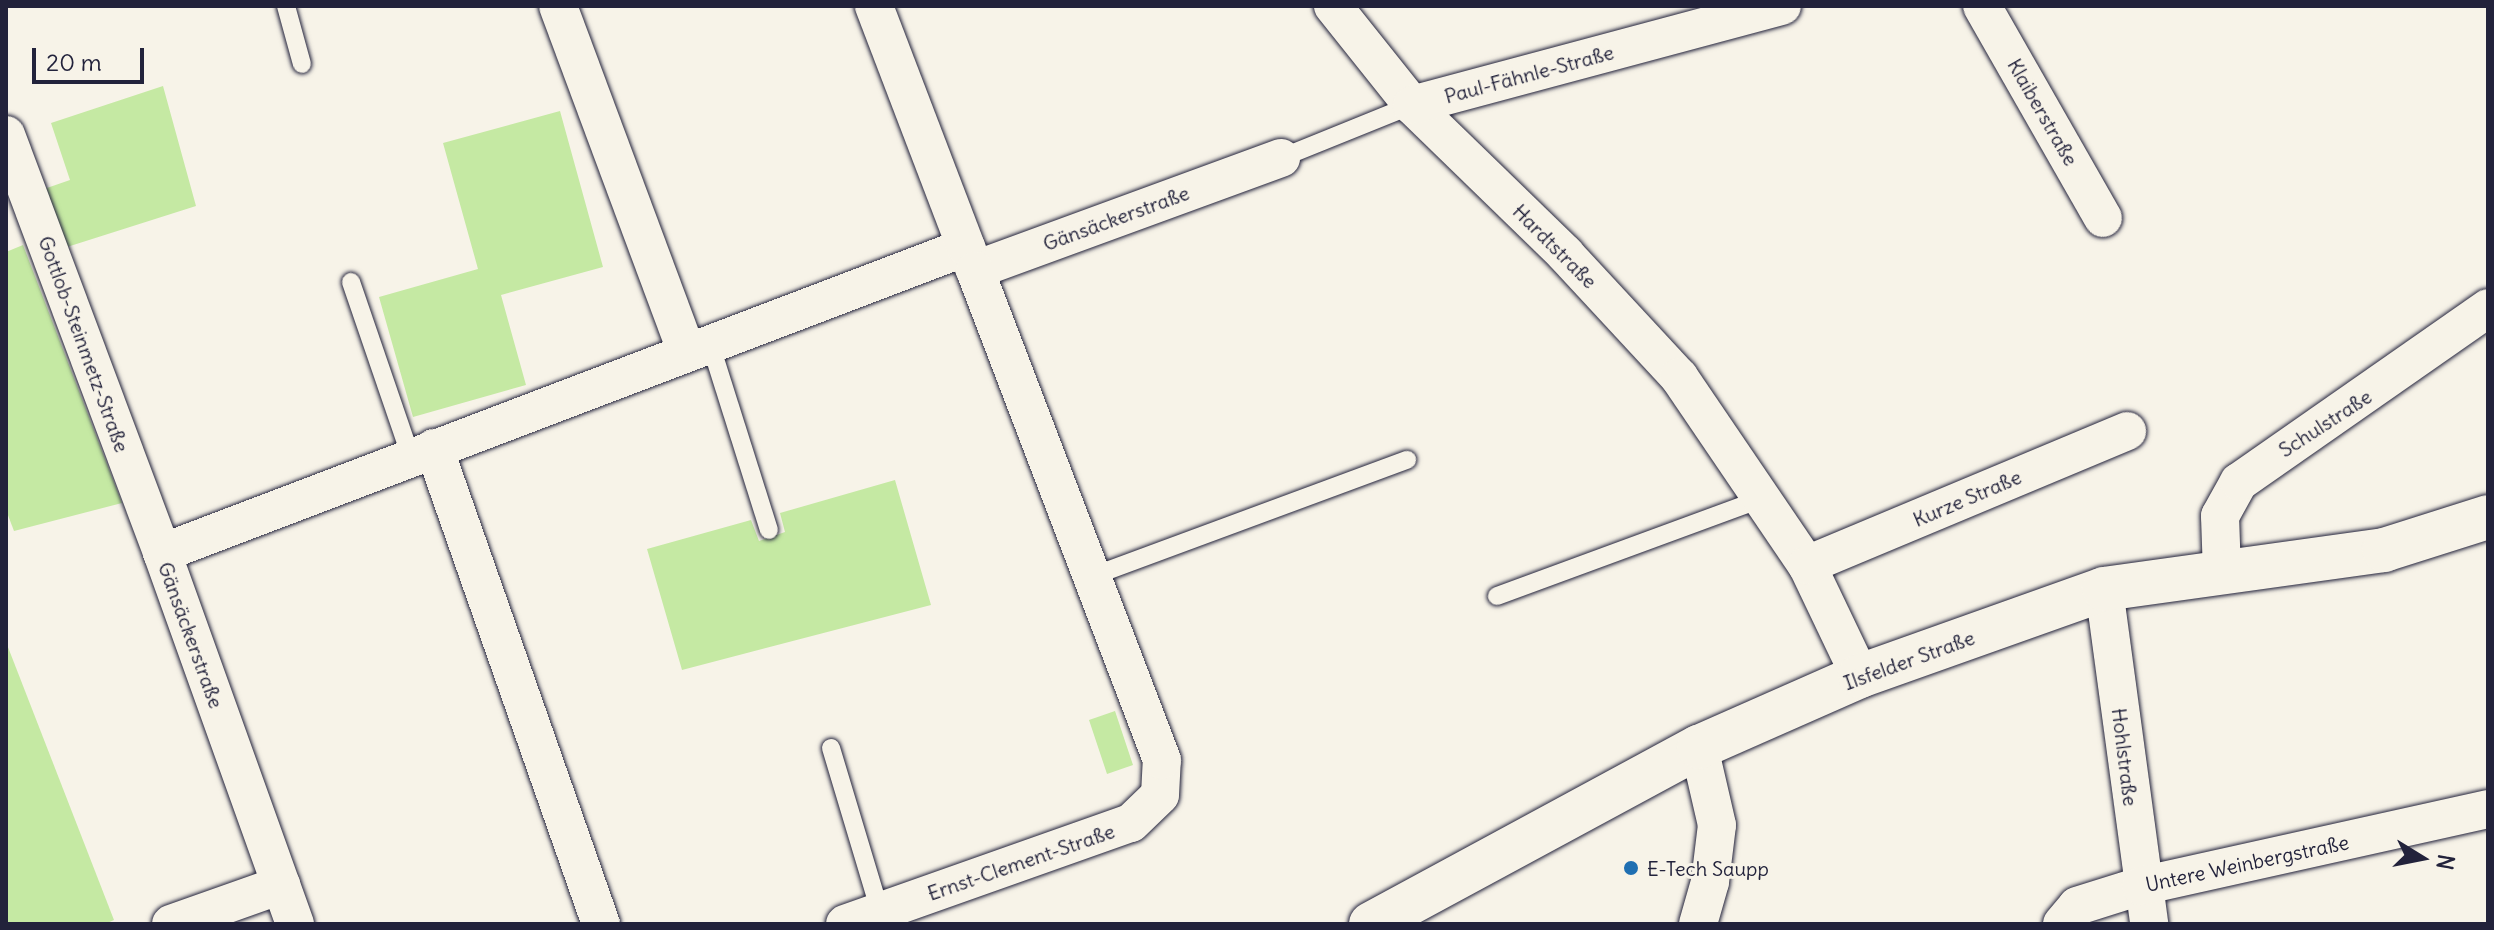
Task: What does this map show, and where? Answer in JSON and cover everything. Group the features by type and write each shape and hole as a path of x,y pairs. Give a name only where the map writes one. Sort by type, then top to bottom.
{"main road":[{"name":"Ilsfelder Straße","path":"1371,924 1699,747 1860,676 2104,589 2384,550 2488,517"}],"street":[{"path":"558,6 699,348"},
{"path":"874,6 970,258"},
{"name":"Hardtstraße","path":"1333,6 1412,105 1565,254 1679,377 1807,565 1860,676"},
{"name":"Paul-Fähnle-Straße","path":"1412,105 1782,6"},
{"name":"Klaiberstraße","path":"1982,6 2103,218"},
{"name":"Gottlob-Steinmetz-Straße","path":"6,135 162,553"},
{"name":"Gänsäckerstraße","path":"295,924 162,553 699,348 1281,158"},
{"name":"Ernst-Clement-Straße","path":"845,924 1131,823 1160,795 1162,760 970,258"},
{"name":"Schulstraße","path":"2222,573 2220,516 2239,482 2488,308"},
{"name":"Kurze Straße","path":"1807,565 2127,431"},
{"path":"423,452 601,924"},
{"name":"Hohlstraße","path":"2104,589 2141,886 2149,924"},
{"path":"1698,924 1717,825 1699,747"},
{"name":"Untere Weinbergstraße","path":"2062,924 2077,906 2141,886 2488,809"},
{"path":"171,924 281,885"}],"lane":[{"path":"286,6 302,64"},
{"name":"Paul-Fähnle-Straße","path":"1281,158 1412,105"},
{"path":"351,282 423,452"},
{"path":"699,348 769,530"},
{"path":"1093,576 1407,460"},
{"path":"1497,596 1764,498"},
{"path":"831,748 880,911"}],"green space":[{"path":"163,86 196,206 67,247 44,189 70,180 51,123"},
{"path":"560,111 603,267 501,295 526,385 413,417 379,297 478,269 443,143"},
{"path":"23,245 122,503 14,531 6,510 6,252"},
{"path":"895,480 931,605 682,670 647,549 751,520 759,541 785,532 780,513"},
{"path":"6,642 114,920 105,924 6,924"},
{"path":"1115,711 1133,765 1107,774 1089,720"}],"place":[{"name":"E-Tech Saupp","path":"1631,868"}]}
